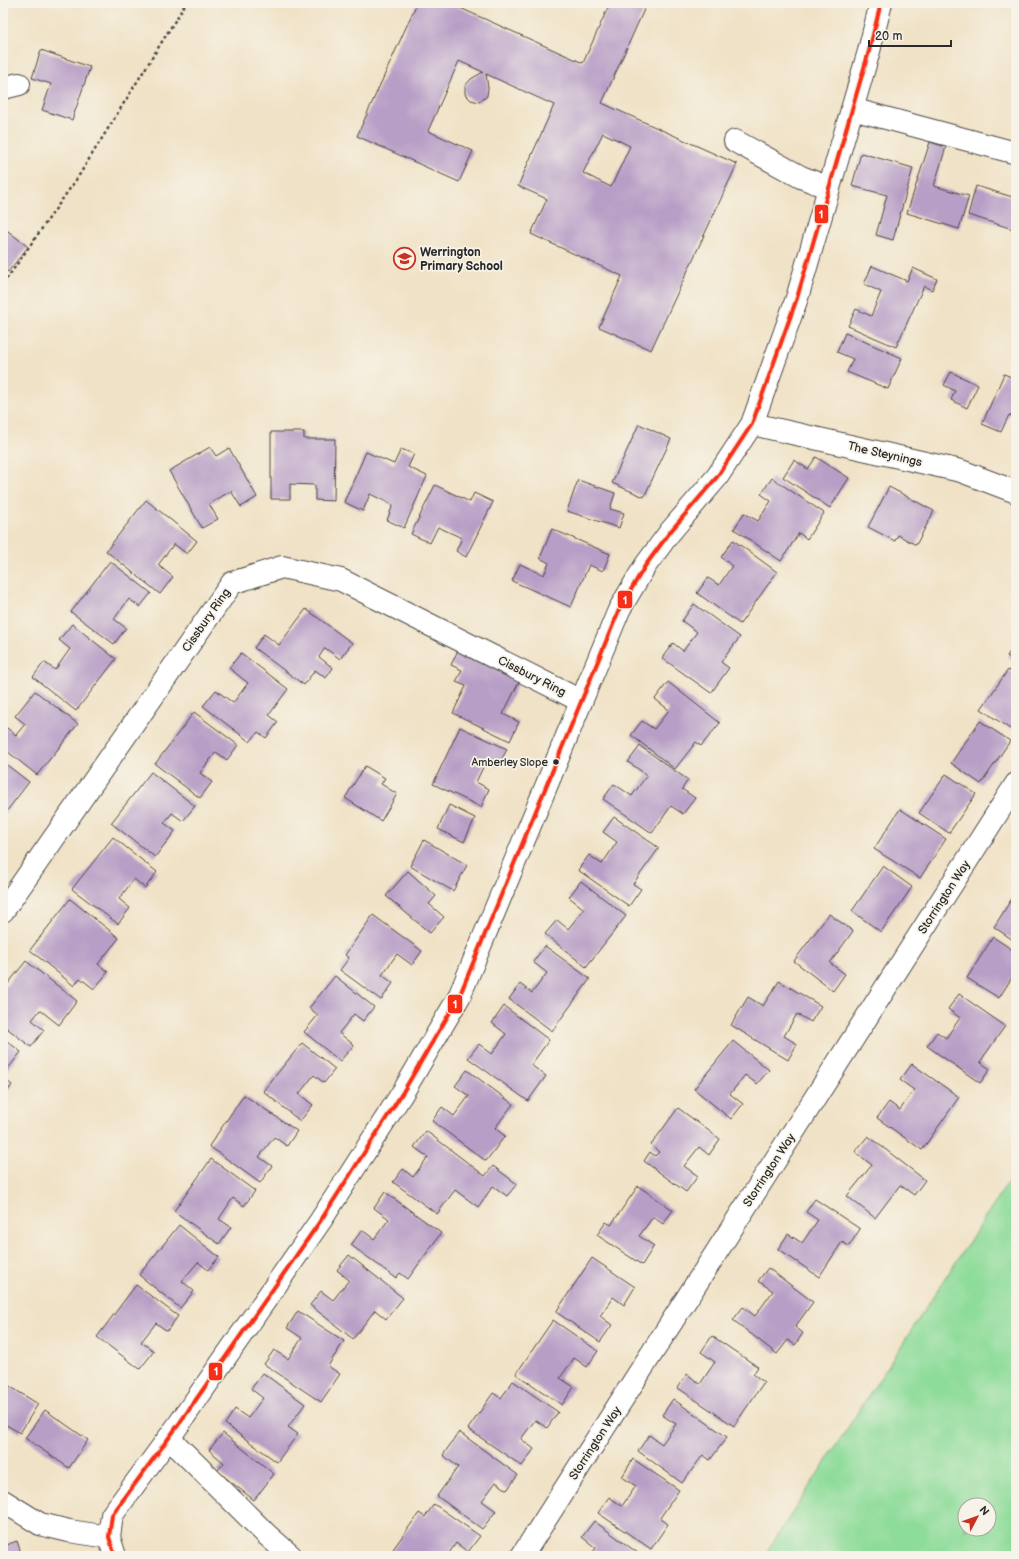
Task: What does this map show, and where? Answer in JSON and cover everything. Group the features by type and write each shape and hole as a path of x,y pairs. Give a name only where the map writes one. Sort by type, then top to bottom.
{"street":[{"path":"3,1501 40,1524 112,1546 112,1515 169,1438 321,1220 403,1092 459,997 525,835 564,746 580,701 619,610 645,566 670,532 717,477 752,424 797,298 852,109 880,3"},
{"path":"852,109 1016,153"},
{"path":"735,141 801,177 829,188"},
{"name":"The Steynings","path":"752,424 961,471 1016,492"},
{"name":"Cissbury Ring","path":"3,911 232,583 282,566 341,580 580,701"},
{"name":"Storrington Way","path":"522,1556 1016,784"},
{"path":"169,1438 267,1535 291,1556"}],"path":[{"path":"3,284 78,177 186,3"}],"green space":[{"path":"1016,1170 1016,1556 764,1556"}],"building":[{"path":"417,3 449,3 583,63 610,3 647,3 602,103 737,164 651,350 599,327 622,276 531,234 547,199 518,186 554,105 486,74 488,88 487,96 479,102 471,100 465,94 465,86 471,79 483,72 459,61 428,131 473,151 459,182 357,136","holes":["603,133 630,146 611,187 583,173"]},
{"path":"41,50 90,67 72,120 42,110 51,84 32,78"},
{"path":"930,142 946,147 934,186 969,196 959,229 907,213"},
{"path":"861,153 913,168 893,240 876,235 887,195 852,186"},
{"path":"976,186 1016,198 1016,230 968,215"},
{"path":"3,227 28,247 8,272 3,268"},
{"path":"872,266 907,281 913,268 937,279 932,290 924,286 896,347 848,326 856,309 871,316 881,292 864,284"},
{"path":"845,333 902,358 888,389 847,372 853,359 837,352"},
{"path":"951,372 978,385 967,408 951,400 955,391 944,385"},
{"path":"1004,374 1016,379 1016,418 1009,415 1001,432 982,424"},
{"path":"639,424 671,439 644,497 612,483"},
{"path":"271,432 304,432 304,439 335,439 334,501 315,500 315,485 290,484 290,499 271,499"},
{"path":"210,447 216,456 229,448 257,497 241,507 231,491 209,504 218,519 202,528 169,471"},
{"path":"401,449 414,454 408,467 427,476 404,528 387,520 393,505 370,494 363,511 344,502 366,452 394,464"},
{"path":"816,457 849,478 830,508 783,477 794,460 808,469"},
{"path":"772,478 824,513 807,539 799,533 781,561 734,529 744,513 758,521 771,501 761,494"},
{"path":"578,480 615,493 610,509 624,513 619,528 567,511"},
{"path":"435,485 470,502 474,493 493,502 466,557 456,551 462,538 438,527 430,543 411,534"},
{"path":"889,487 934,511 916,545 898,535 895,541 868,527"},
{"path":"146,500 197,541 187,554 174,544 158,565 173,577 160,594 106,551"},
{"path":"552,529 610,554 603,571 589,565 571,607 512,581 520,564 544,575 549,563 540,558"},
{"path":"733,540 777,572 740,624 697,593 708,578 719,585 732,566 721,557"},
{"path":"110,561 151,593 140,607 129,599 114,619 126,628 114,644 71,612"},
{"path":"694,604 740,637 721,662 729,668 711,693 662,658 673,643 683,651 697,632 682,621"},
{"path":"306,609 352,643 340,659 325,648 319,657 333,668 326,678 315,670 304,685 254,648 264,634 279,645"},
{"path":"72,624 116,659 76,711 33,677 44,662 55,670 70,649 59,640"},
{"path":"1016,644 1016,662 1007,656"},
{"path":"460,646 522,676 503,714 519,722 510,741 453,713 466,686 456,682 462,670 451,665"},
{"path":"241,653 288,689 269,715 278,722 266,738 258,732 250,742 203,706 216,690 233,703 248,683 229,668"},
{"path":"1008,670 1016,675 1016,721 1010,729 981,709"},
{"path":"668,682 720,723 701,746 696,742 675,769 631,735 642,721 654,729 669,710 655,699"},
{"path":"35,691 78,724 37,775 3,748 3,725 16,735 25,724 15,716"},
{"path":"194,712 238,745 227,760 216,752 200,773 212,782 200,798 155,764"},
{"path":"980,721 1010,741 981,784 951,763"},
{"path":"460,727 507,749 498,767 486,761 476,782 489,789 481,807 433,784"},
{"path":"640,746 688,780 682,789 695,798 683,814 671,806 652,833 603,799 614,784 632,796 647,775 628,762"},
{"path":"3,762 29,782 3,816"},
{"path":"365,766 385,778 381,784 397,794 381,821 345,798"},
{"path":"151,772 195,806 183,821 172,813 164,823 175,831 155,857 111,823"},
{"path":"946,774 976,794 949,833 919,813"},
{"path":"449,805 475,818 464,842 438,829"},
{"path":"900,809 946,839 920,878 874,849"},
{"path":"614,817 659,848 633,884 641,889 629,906 578,870 589,855 602,864 617,842 603,832"},
{"path":"113,837 157,872 145,888 134,879 119,899 130,908 118,924 72,889"},
{"path":"424,840 467,865 453,891 410,866"},
{"path":"883,866 912,887 881,932 852,911"},
{"path":"408,871 436,896 429,904 444,917 430,933 386,896"},
{"path":"581,881 626,916 586,967 545,934 557,920 568,929 584,909 569,897"},
{"path":"1016,892 1016,942 994,927"},
{"path":"70,899 119,938 98,964 108,972 94,989 80,978 74,986 30,950"},
{"path":"829,914 853,931 830,963 845,974 833,991 794,961"},
{"path":"373,915 422,951 412,965 397,954 382,975 393,983 381,1000 340,970 349,958 345,955"},
{"path":"993,937 1016,952 1016,971 999,998 967,978"},
{"path":"545,946 590,979 552,1031 509,999 520,984 532,993 547,973 533,962"},
{"path":"26,961 77,1001 59,1025 40,1010 32,1020 44,1030 31,1047 3,1025 3,990"},
{"path":"335,976 374,1007 363,1021 354,1014 339,1033 354,1045 340,1061 304,1032 318,1015 309,1008"},
{"path":"779,981 821,1006 811,1022 797,1014 784,1036 797,1044 788,1060 731,1025 748,997 763,1006"},
{"path":"959,994 1005,1026 980,1062 990,1069 980,1083 927,1046 937,1032 946,1038 960,1018 948,1009"},
{"path":"504,1006 549,1040 531,1065 546,1076 528,1101 468,1058 479,1044 492,1054 506,1034 492,1023"},
{"path":"3,1038 21,1052 3,1075"},
{"path":"733,1041 769,1070 757,1084 745,1075 730,1094 743,1104 731,1119 694,1089"},
{"path":"302,1043 335,1069 324,1083 314,1075 299,1094 313,1105 300,1121 263,1091"},
{"path":"912,1064 959,1097 922,1150 877,1118 889,1102 900,1110 914,1090 900,1080"},
{"path":"467,1070 513,1104 495,1128 505,1136 486,1161 432,1121 442,1107 454,1116 469,1096 455,1086"},
{"path":"3,1078 12,1085 3,1097"},
{"path":"244,1095 297,1131 287,1146 274,1137 259,1157 272,1166 260,1183 209,1146"},
{"path":"678,1108 720,1139 709,1155 699,1147 684,1166 698,1176 686,1192 644,1161 650,1152 655,1156 659,1152 651,1145"},
{"path":"426,1131 485,1176 493,1166 517,1184 507,1196 493,1186 478,1207 455,1190 437,1214 393,1182 403,1169 413,1177 428,1157 414,1147"},
{"path":"868,1136 925,1180 914,1195 900,1185 875,1218 847,1196 872,1165 855,1152"},
{"path":"211,1159 255,1191 244,1206 233,1198 219,1219 231,1227 219,1244 174,1211"},
{"path":"638,1186 673,1210 663,1224 653,1217 639,1236 654,1246 642,1265 597,1235 606,1222 611,1225"},
{"path":"385,1192 441,1233 408,1279 400,1273 396,1278 351,1245 362,1230 374,1239 389,1219 374,1208"},
{"path":"815,1199 860,1229 849,1246 842,1242 819,1277 778,1249 788,1234 802,1243 818,1220 806,1212"},
{"path":"179,1225 219,1257 208,1270 198,1262 182,1281 194,1291 180,1308 139,1275"},
{"path":"349,1255 403,1298 386,1319 375,1310 353,1339 310,1305 321,1291 333,1300 349,1280 337,1270"},
{"path":"592,1258 635,1287 624,1305 613,1297 600,1316 612,1325 600,1342 556,1312"},
{"path":"768,1268 813,1302 795,1327 803,1333 795,1345 788,1340 777,1354 733,1320 743,1307 755,1316 773,1291 758,1281"},
{"path":"136,1285 178,1316 167,1331 156,1323 141,1342 154,1351 140,1369 97,1337"},
{"path":"298,1311 344,1341 328,1366 340,1374 321,1402 264,1364 274,1350 288,1359 302,1338 287,1328"},
{"path":"553,1320 598,1351 587,1367 574,1358 560,1378 574,1387 562,1405 516,1374"},
{"path":"712,1336 758,1367 753,1374 764,1382 734,1426 678,1388 687,1374 700,1384 715,1362 701,1352"},
{"path":"263,1373 305,1404 288,1427 298,1434 277,1462 225,1424 235,1409 248,1418 263,1398 251,1389"},
{"path":"513,1381 558,1412 547,1428 535,1420 521,1439 534,1449 522,1466 468,1429 493,1393 501,1398"},
{"path":"3,1382 38,1404 20,1433 3,1423"},
{"path":"673,1399 727,1437 710,1460 703,1455 682,1483 638,1451 649,1435 662,1444 676,1424 662,1415"},
{"path":"45,1410 88,1440 69,1468 25,1438"},
{"path":"459,1432 518,1475 507,1490 496,1482 482,1501 496,1511 482,1529 437,1496 458,1467 443,1455"},
{"path":"223,1433 274,1474 254,1500 217,1471 224,1463 209,1450"},
{"path":"633,1459 679,1490 660,1518 668,1524 651,1549 598,1513 609,1497 622,1506 636,1486 622,1477"},
{"path":"434,1504 480,1536 468,1552 456,1543 447,1556 396,1556 391,1552 419,1513 425,1517"},
{"path":"594,1521 642,1556 590,1556 596,1548 582,1537"},
{"path":"17,1541 22,1556 3,1556 3,1546"}],"transit line":[{"name":"1","path":"115,1556 109,1537 112,1515 179,1424 321,1220 403,1092 459,997 619,610 645,566 670,532 717,477 752,424 797,298 869,51 881,3"}],"place":[{"name":"Werrington Primary School","path":"405,259"},
{"name":"Amberley Slope","path":"556,762"}]}
